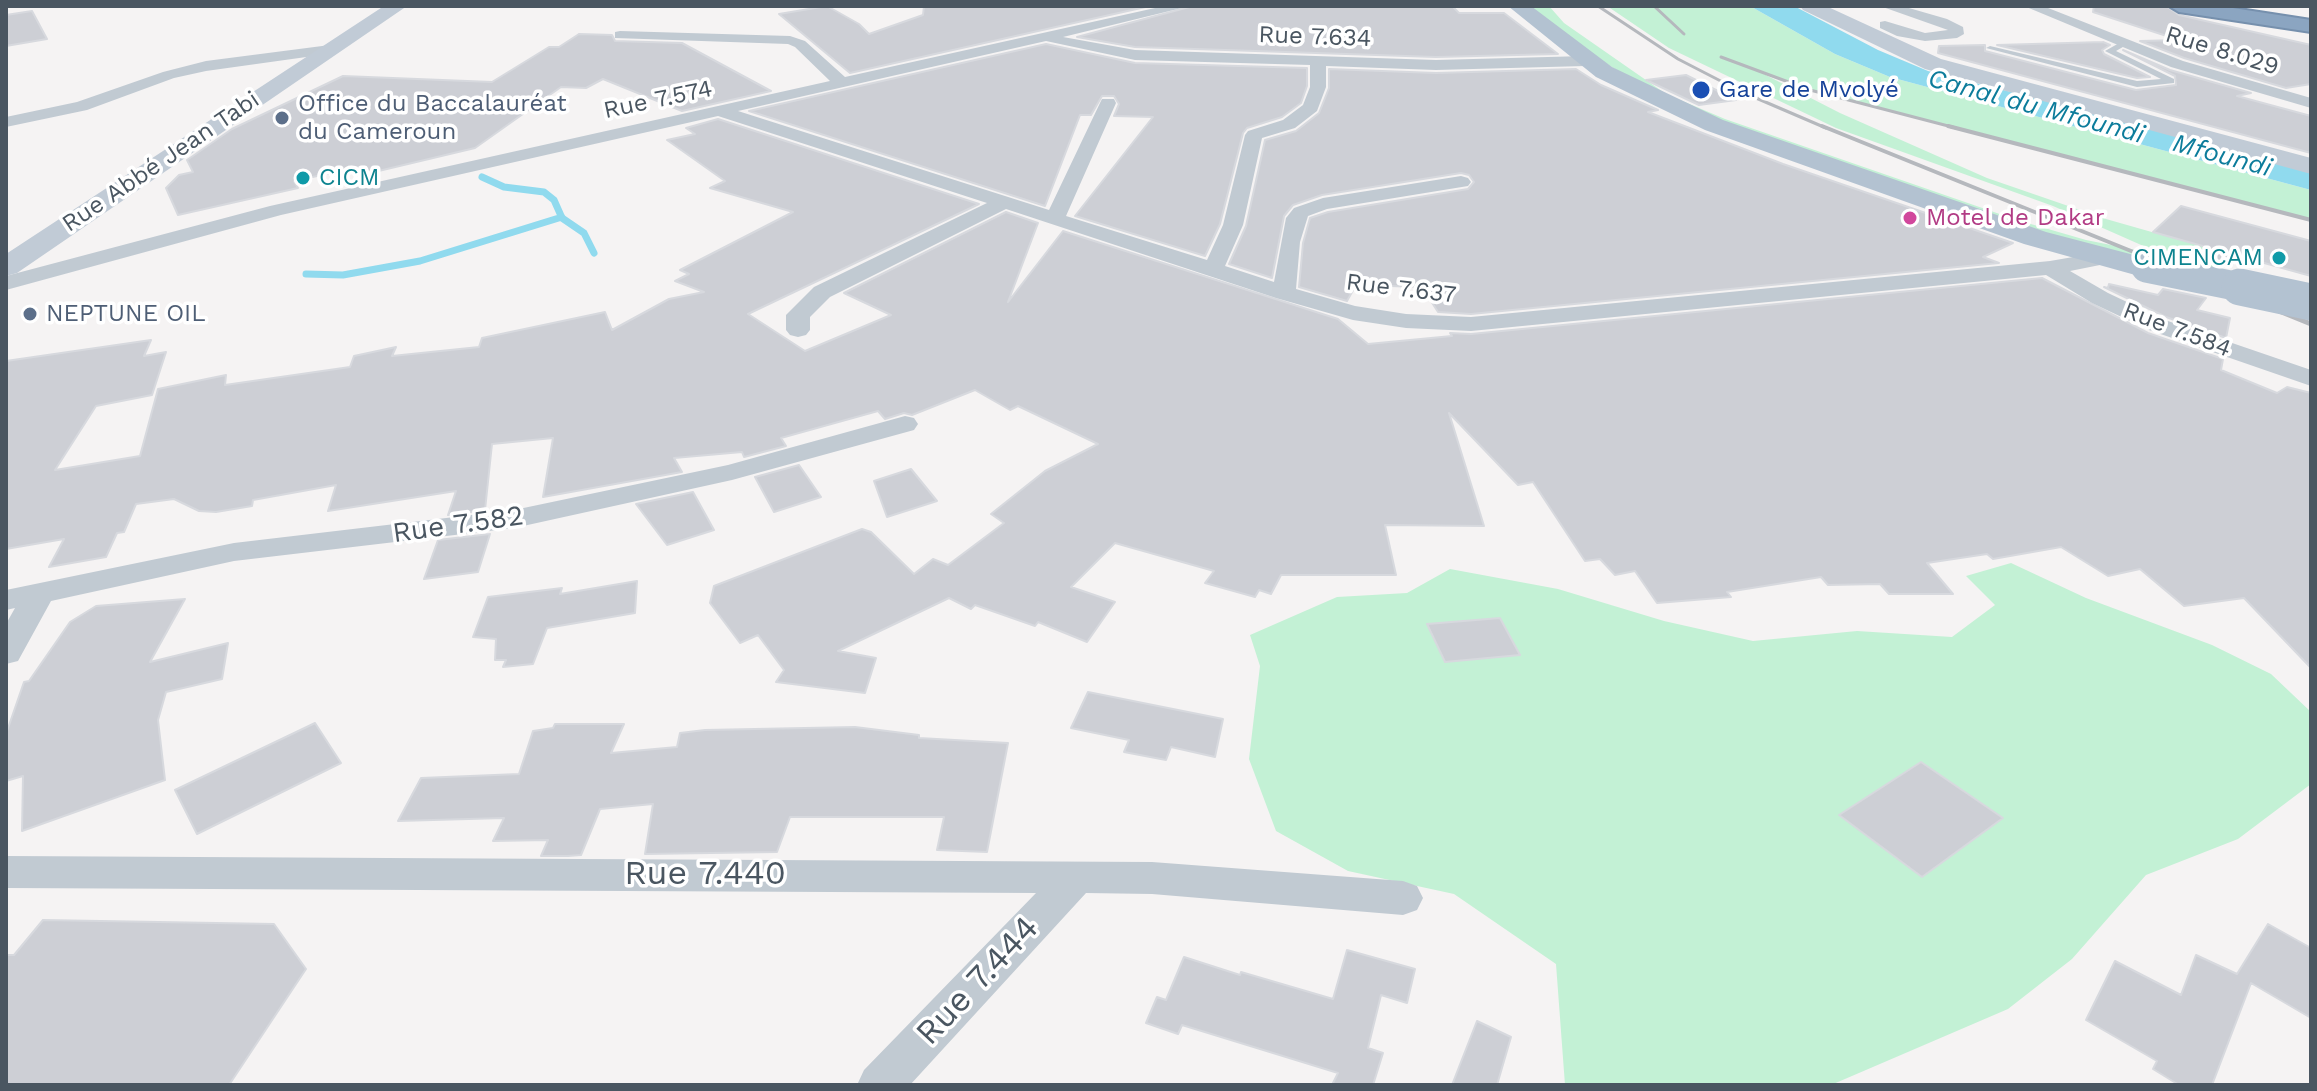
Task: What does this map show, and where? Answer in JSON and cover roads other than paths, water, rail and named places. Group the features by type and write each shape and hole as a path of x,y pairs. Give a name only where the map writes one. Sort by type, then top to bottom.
{"highway":[{"path":"2179,6 2285,23 2311,24"},
{"path":"2201,6 2311,24"}],"main road":[{"name":"Rue Abbé Jean Tabi","path":"6,267 397,6"},
{"path":"1518,6 1585,61 1664,103 1746,138 2012,231 2102,258 2311,302"},
{"path":"1810,6 1933,64 2311,166"}],"street":[{"name":"Rue 7.574","path":"6,283 277,210 1183,6"},
{"path":"1885,25 1902,33 1925,37 1957,34 1958,30 1942,22 1887,6"},
{"name":"Rue 8.029","path":"2031,6 2124,44 2235,82 2311,103"},
{"path":"2285,23 2311,33"},
{"path":"620,35 790,40 800,44 843,84"},
{"name":"Rue 7.634","path":"1043,38 1135,55 1436,65 1585,61"},
{"path":"6,122 81,106 169,75 206,66 330,50"},
{"path":"1213,270 1233,225 1254,135 1289,124 1311,107 1318,87 1317,67 1321,61"},
{"path":"1054,219 1108,103"},
{"name":"Rue 7.637","path":"720,111 1284,293 1366,315 1406,321 1471,324 2050,268 2102,258"},
{"path":"1284,293 1290,242 1296,218 1301,212 1323,204 1461,182"},
{"path":"798,330 798,315 822,292 1005,202"},
{"name":"Rue 7.584","path":"2050,268 2100,298 2157,325 2311,378"},
{"name":"Rue 7.582","path":"22,598 234,552 514,519 732,472 905,424"},
{"path":"6,653 22,598"},
{"name":"Rue 7.440","path":"6,872 1152,878 1403,898"},
{"name":"Rue 7.444","path":"880,1085 1076,877"}],"lane":[{"path":"1990,48 2137,84 2171,81 2109,51 2124,44"}],"water":[{"path":"1750,6 1794,6 1878,50 1928,71 2158,129 2311,172 2311,190 1890,77 1835,54"}],"waterway":[{"path":"482,177 504,187 544,192 554,200 562,217"},
{"path":"306,274 343,275 420,261 562,217"},
{"path":"562,217 584,233 594,253"}],"railway":[{"path":"1598,6 1678,59 1742,92 1826,128"},
{"path":"1654,6 1684,34"},
{"path":"1721,57 1810,90 1956,128"},
{"path":"1822,126 2225,289"},
{"path":"1948,126 2311,220"},
{"path":"2220,287 2311,324"}],"place":[{"name":"Gare de Mvolyé","path":"1701,90"},
{"name":"Office du Baccalauréat du Cameroun","path":"282,118"},
{"name":"CICM","path":"303,178"},
{"name":"Motel de Dakar","path":"1910,218"},
{"name":"CIMENCAM","path":"2279,258"},
{"name":"NEPTUNE OIL","path":"30,314"}],"water label":[{"name":"Canal du Mfoundi","path":"2036,107"},
{"name":"Mfoundi","path":"2222,156"}]}
